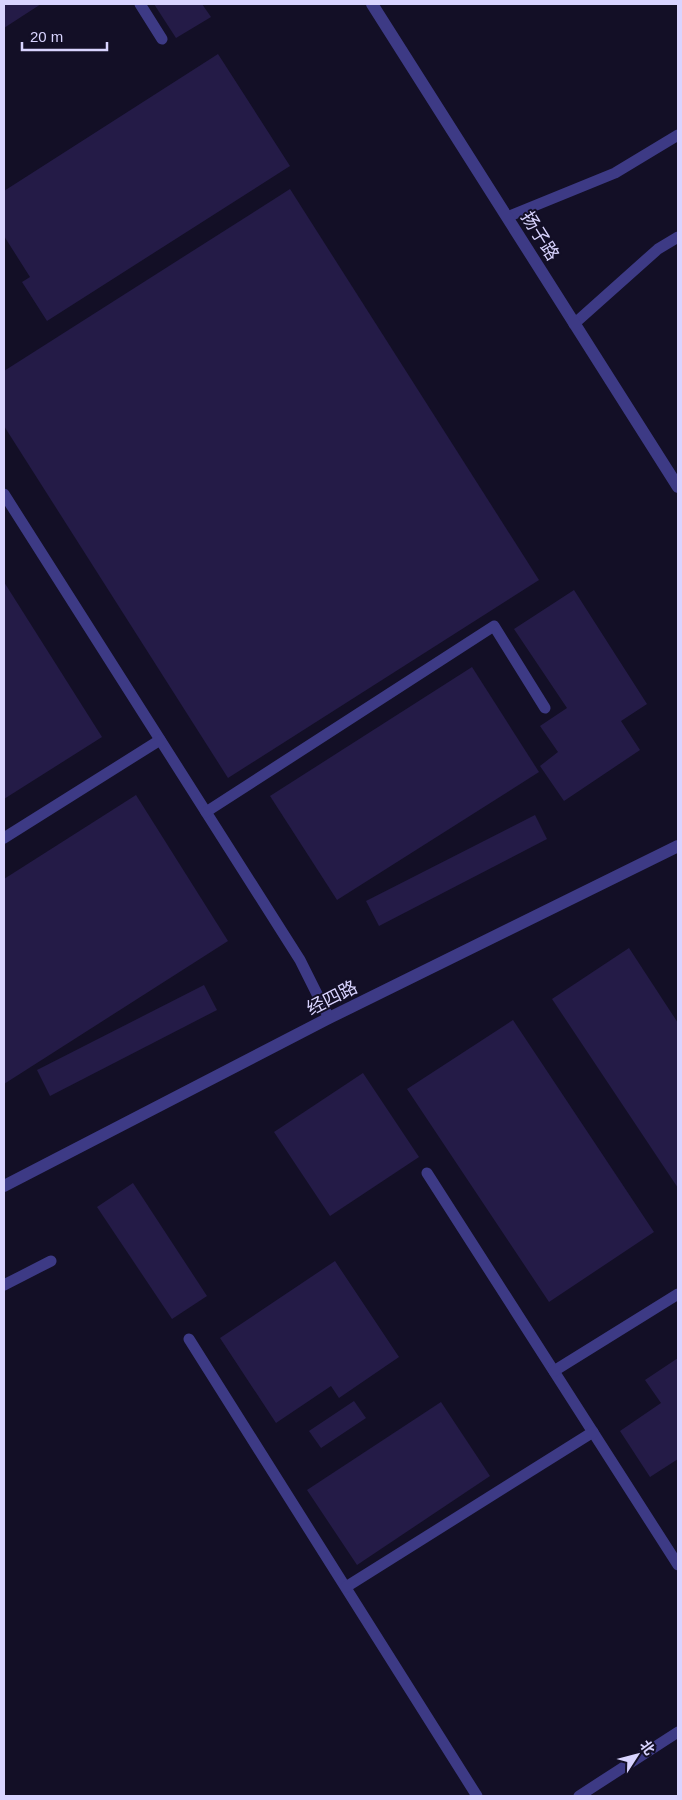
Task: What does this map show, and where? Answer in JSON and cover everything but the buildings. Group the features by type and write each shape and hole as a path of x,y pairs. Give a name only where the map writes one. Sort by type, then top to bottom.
{"street":[{"name":"扬子路","path":"372,4 678,487"},
{"name":"经四路","path":"4,1186 329,1018 678,846"}],"lane":[{"path":"140,4 162,39"},
{"path":"508,217 615,173 678,135"},
{"path":"574,324 658,249 678,237"},
{"path":"4,494 300,960 329,1018"},
{"path":"206,812 494,626 546,708"},
{"path":"4,838 160,740"},
{"path":"427,1173 678,1565"},
{"path":"4,1285 51,1261"},
{"path":"554,1371 678,1294"},
{"path":"189,1338 477,1796"},
{"path":"346,1587 593,1432"},
{"path":"579,1796 678,1732"}]}
